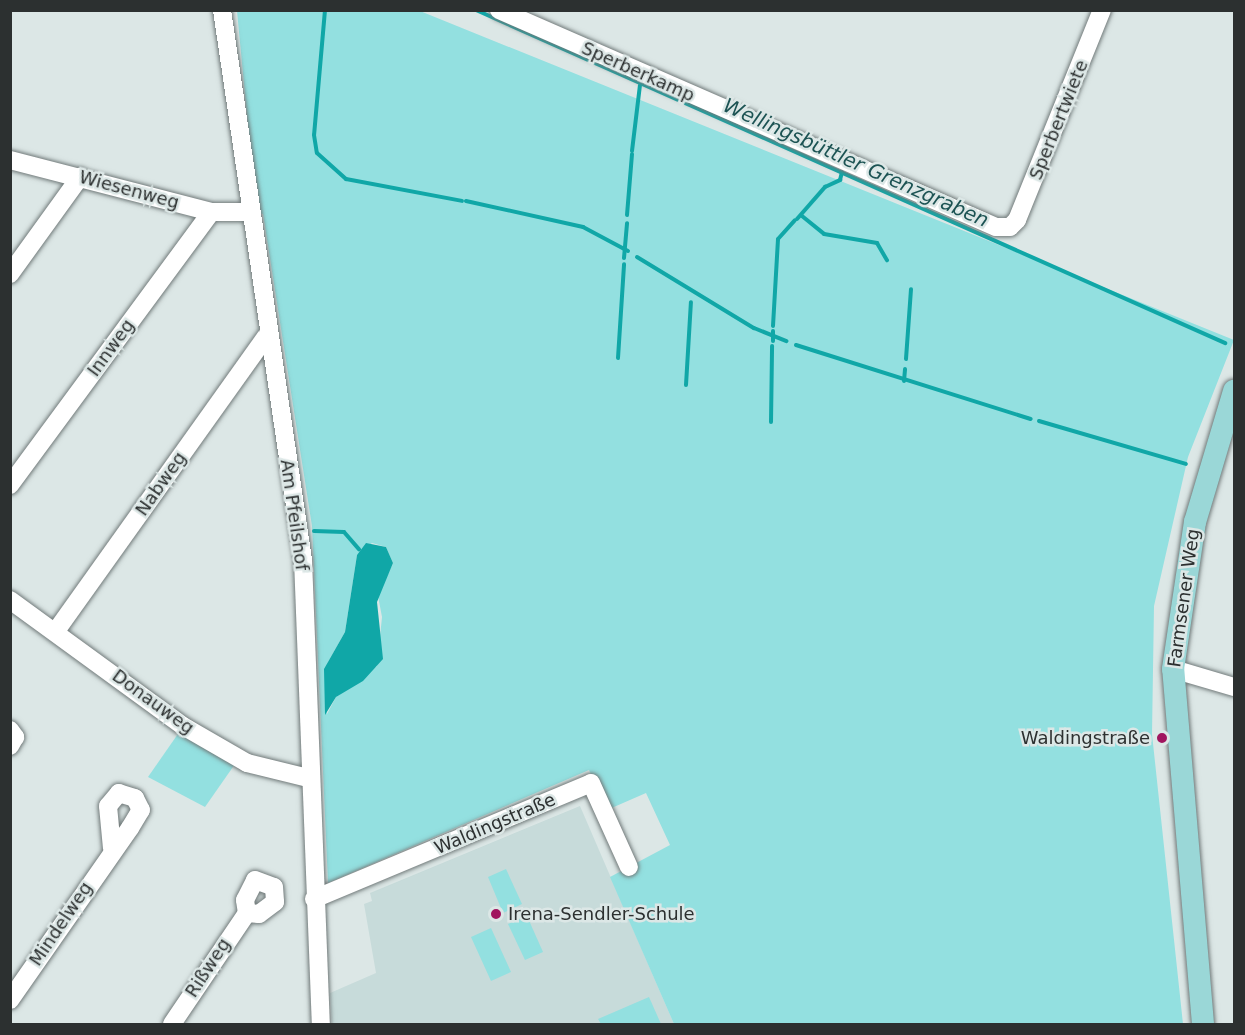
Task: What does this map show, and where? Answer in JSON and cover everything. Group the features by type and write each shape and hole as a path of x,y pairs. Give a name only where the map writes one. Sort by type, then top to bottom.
{"main road":[{"name":"Farmsener Weg","path":"1203,1024 1173,669 1195,522 1234,391"}],"street":[{"name":"Am Pfeilshof","path":"222,10 266,337 303,560 308,778 321,1024"},
{"name":"Sperberkamp","path":"499,10 996,227 1010,227"},
{"name":"Sperbertwiete","path":"1010,227 1058,128 1102,10"},
{"name":"Wiesenweg","path":"10,160 211,212 248,212"},
{"path":"10,274 80,177"},
{"name":"Innweg","path":"10,485 211,212"},
{"name":"Nabweg","path":"56,632 266,337"},
{"name":"Donauweg","path":"10,600 183,726 247,763 308,778"},
{"path":"1173,669 1234,687"},
{"path":"10,730 15,737 10,746"},
{"name":"Waldingstraße","path":"314,899 591,783 629,867"},
{"name":"Mindelweg","path":"10,1000 112,848"},
{"name":"Rißweg","path":"172,1024 248,914"}],"shaded area":[{"path":"237,11 420,11 1234,340 1188,457 1154,606 1152,734 1183,1024 674,1024 610,877 670,845 646,793 607,810 589,770 328,883 312,526 263,214 258,213","holes":["372,543 386,547 393,563 378,596 382,617 377,666 336,697 327,714 327,664 345,632 357,555"]},
{"path":"366,543 386,547 393,563 377,602 383,659 363,681 336,697 325,715 324,669 345,632 357,555"},
{"path":"180,731 235,764 205,807 148,777"},
{"name":"Irena-Sendler-Schule","path":"580,806 674,1024 332,1024 330,993 376,973 364,904 372,901 370,893"},
{"path":"506,869 522,904 503,913 488,877"},
{"path":"527,916 543,952 525,960 508,924"},
{"path":"491,928 511,972 491,981 471,937"},
{"path":"649,997 661,1024 601,1024 598,1019"}],"waterway":[{"path":"325,10 314,135 317,153 346,179 462,201"},
{"name":"Wellingsbüttler Grenzgraben","path":"476,10 1225,343"},
{"path":"632,151 640,85"},
{"path":"627,215 632,154"},
{"path":"797,219 825,187 840,180 842,172"},
{"path":"466,201 583,227 628,251"},
{"path":"802,216 824,234 877,243 887,260"},
{"path":"773,326 778,239 795,220"},
{"path":"624,258 627,223"},
{"path":"637,257 754,328 786,341"},
{"path":"618,358 624,264"},
{"path":"906,359 911,289"},
{"path":"686,385 691,302"},
{"path":"773,331 773,341"},
{"path":"796,345 1031,419"},
{"path":"771,422 772,346"},
{"path":"904,381 905,369"},
{"path":"1039,421 1186,464"},
{"path":"314,531 344,532 359,549"}],"place":[{"name":"Waldingstraße","path":"1162,738"},
{"name":"Irena-Sendler-Schule","path":"496,914"}]}
